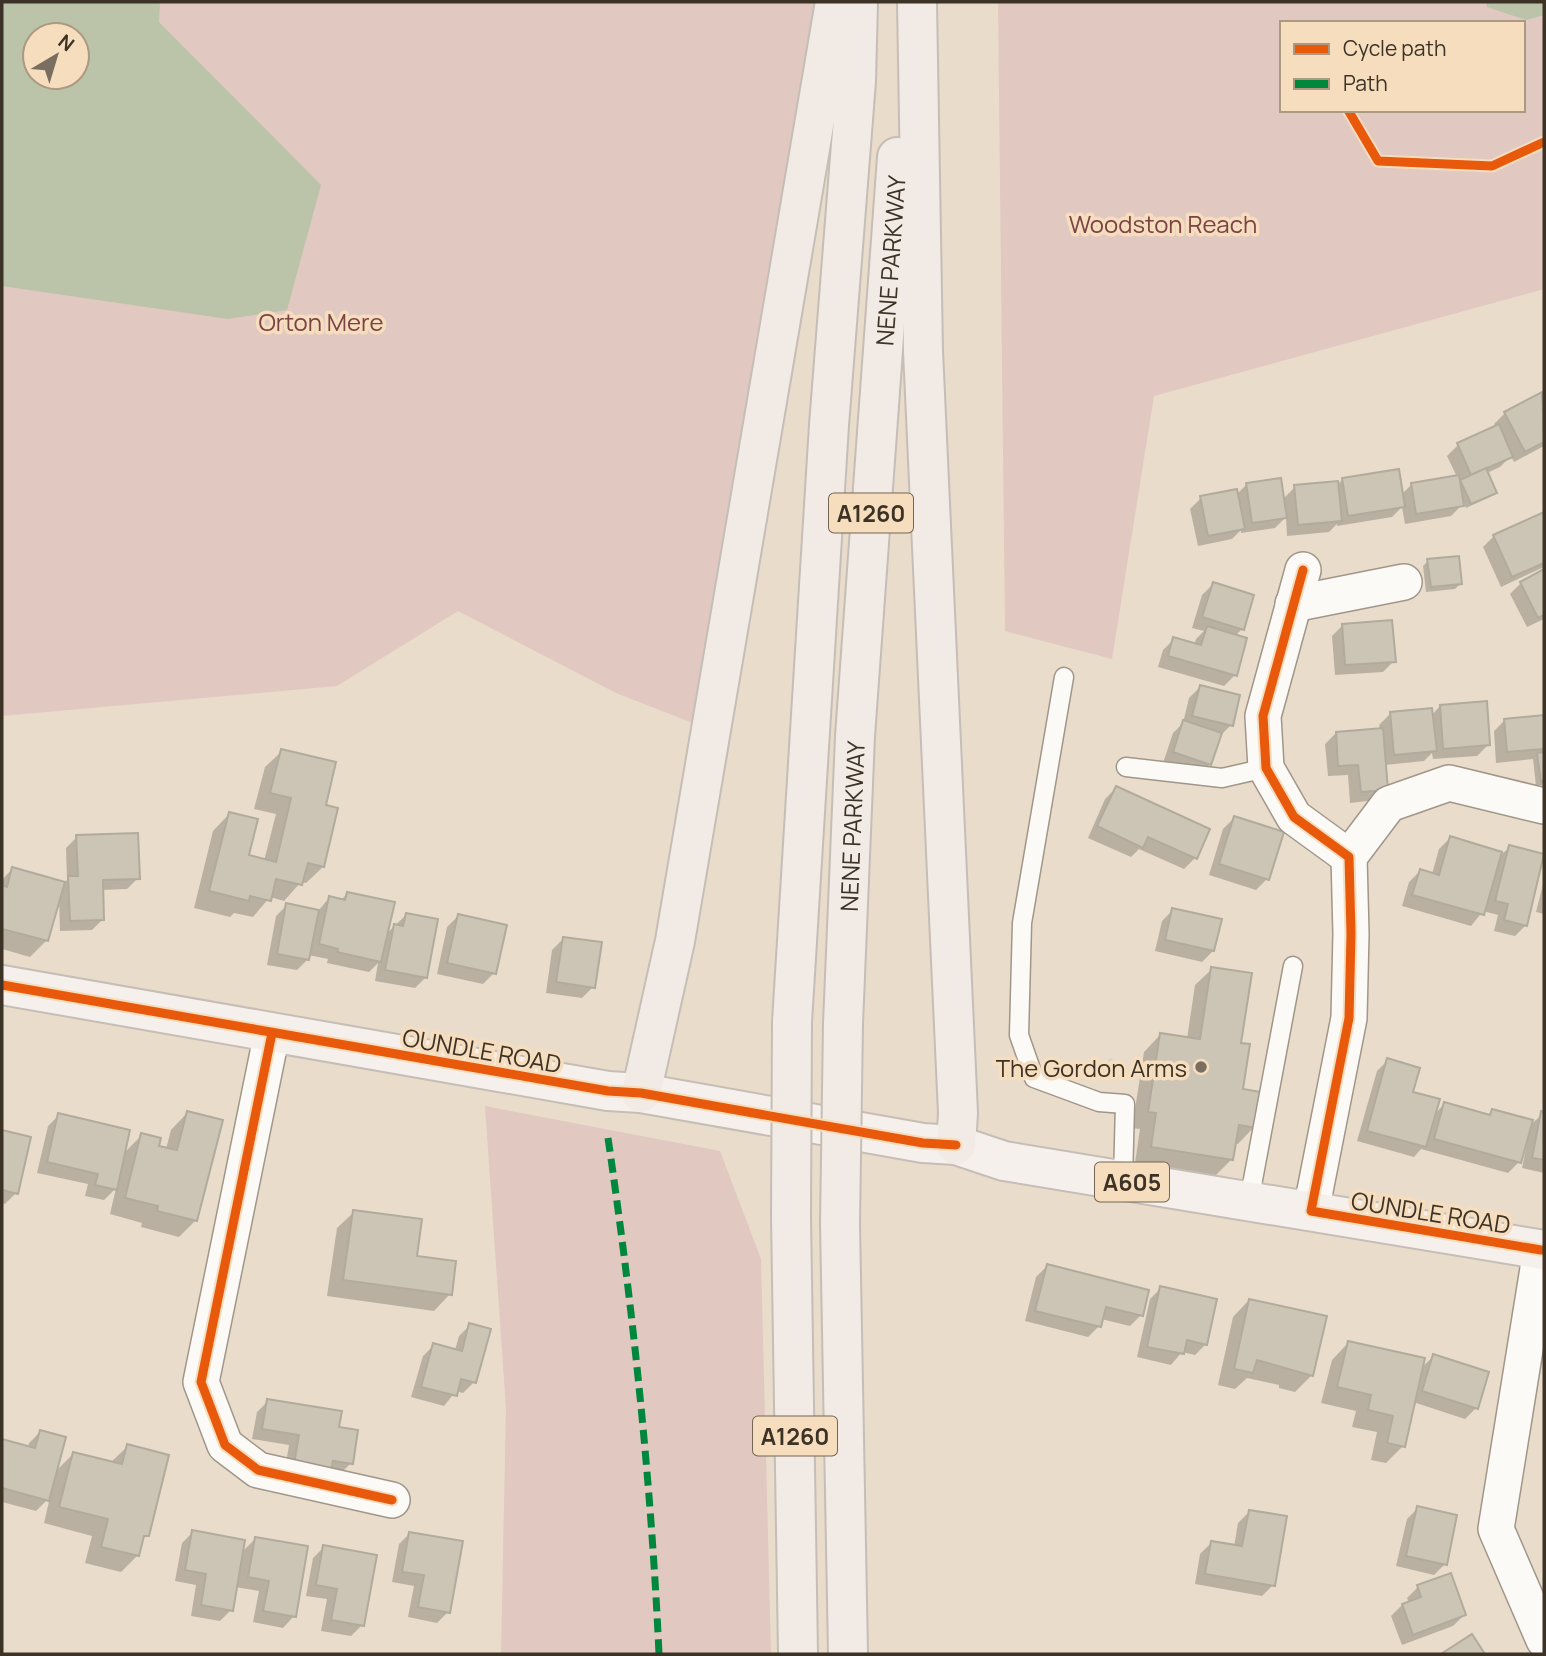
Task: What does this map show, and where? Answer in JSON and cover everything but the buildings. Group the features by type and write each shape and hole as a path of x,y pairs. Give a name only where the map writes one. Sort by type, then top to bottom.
{"highway":[{"path":"641,1093 675,941 835,2"},
{"name":"NENE PARKWAY","path":"799,1654 791,1217 792,1022 828,439 856,81 858,2"},
{"name":"NENE PARKWAY","path":"848,1654 840,1223 842,1024 855,736 909,2"},
{"path":"917,2 923,351 958,1113 956,1145"}],"main road":[{"name":"OUNDLE ROAD","path":"2,985 608,1091 641,1093 923,1143 956,1145 1004,1161 1543,1250"}],"street":[{"path":"1303,570 1263,716 1266,768 1294,817 1349,857"},
{"path":"1293,604 1404,582"},
{"path":"1311,1211 1349,1018 1349,857 1388,804 1449,783 1544,806"},
{"path":"272,1033 201,1382 225,1445 258,1470 393,1500"},
{"path":"1543,1250 1496,1529 1544,1640"}],"lane":[{"path":"1064,677 1022,923 1019,1035 1034,1078 1099,1102 1125,1104 1123,1180"},
{"path":"1126,767 1222,778 1266,768"},
{"path":"1250,1201 1293,966"}],"green space":[{"name":"Orton Mere","path":"2,2 817,2 698,725 616,693 458,611 337,686 2,716"},
{"name":"Woodston Reach","path":"998,2 1544,2 1544,289 1154,396 1112,659 1005,631"},
{"path":"485,1106 720,1151 761,1259 771,1654 501,1654 506,1408"}],"shaded area":[{"name":"Orton Mere","path":"2,2 160,2 159,22 321,185 287,310 228,319 2,286"},
{"path":"1486,2 1544,2 1544,15 1526,20 1487,7"}],"marked path":[{"path":"608,1138 640,1395 659,1654"}],"cycle path":[{"path":"1349,112 1378,161 1492,166 1544,142"},
{"path":"1303,570 1263,716 1266,768 1294,817 1349,857 1351,934 1349,1018 1311,1211 1541,1250"},
{"path":"2,985 608,1091 641,1093 923,1143 956,1145"},
{"path":"272,1033 201,1382 225,1445 258,1470 392,1500"}],"place":[{"name":"The Gordon Arms","path":"1201,1067"}]}
